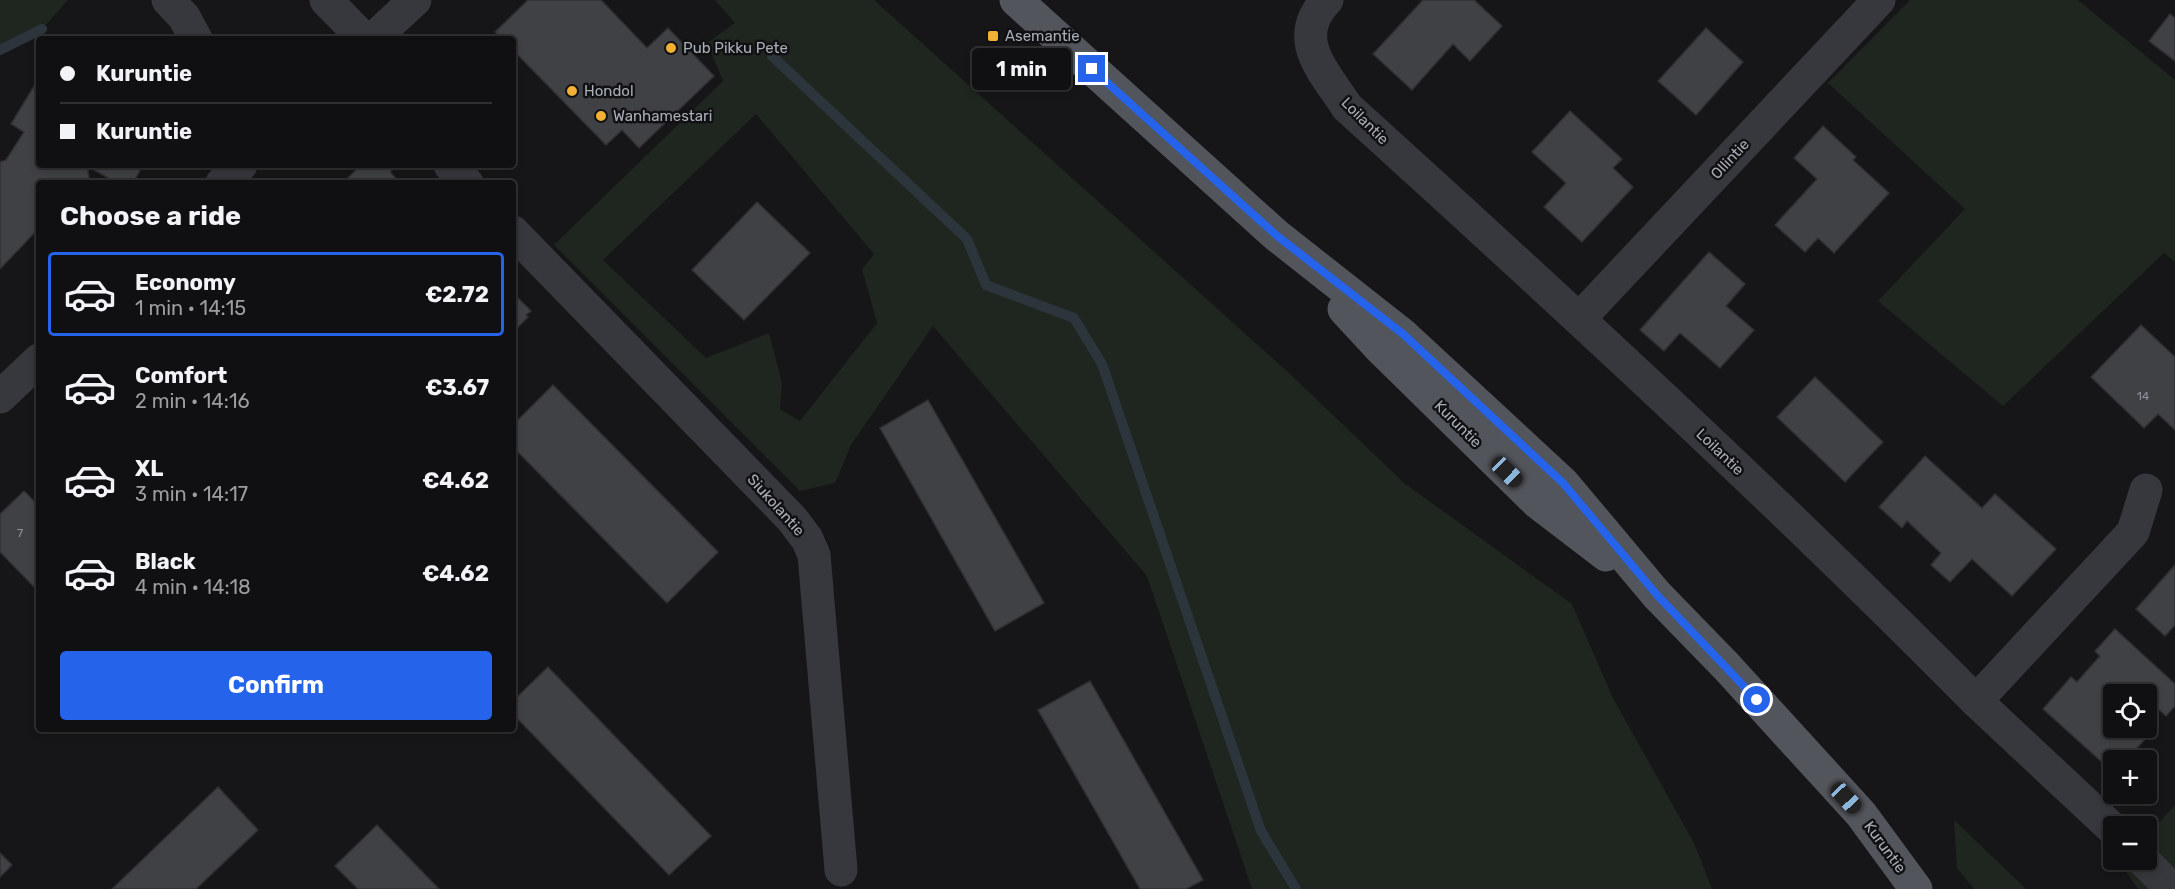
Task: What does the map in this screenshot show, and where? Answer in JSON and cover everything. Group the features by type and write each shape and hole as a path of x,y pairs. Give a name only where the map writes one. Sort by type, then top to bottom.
{"main road":[{"name":"Kuruntie","path":"1016,0 1276,235 1403,334 1563,483 1657,595 1735,676 1861,814 1916,889"}],"street":[{"path":"168,0 184,17 194,36"},
{"path":"326,0 361,36"},
{"path":"376,36 415,0"},
{"name":"Loilantie","path":"1327,0 1316,12 1309,40 1319,64 1347,107 1580,318 1889,612 1976,701 2103,820"},
{"name":"Ollintie","path":"1580,318 1879,0"},
{"path":"225,180 238,168"},
{"path":"453,168 464,180"},
{"name":"Siukolantie","path":"516,235 792,519 807,539 814,555 841,870"},
{"path":"0,397 36,363"},
{"path":"1976,701 2133,532 2146,490"},
{"path":"2153,870 2172,889"}],"shaded area":[{"path":"0,0 68,0 42,29 0,50"},
{"path":"715,0 874,0 1289,373 1404,483 1572,604 1613,698 1694,843 1712,889 1252,889 1147,576 933,326 851,445 835,483 800,491 554,245 723,81 707,43 735,23","holes":["756,114 874,254 862,269 877,323 800,421 780,409 782,383 769,333 706,358 603,260"]},
{"path":"1910,0 2078,0 2175,80 2175,262 2164,253 2003,406 1878,301 1965,209 1828,83"},
{"path":"2175,805 2175,889 2138,889 2125,870 2157,870 2157,825"},
{"path":"1954,820 2026,889 1974,889 1957,868"}],"building":[{"path":"528,0 601,0 647,48 668,28 714,76 639,148 622,130 606,145 516,53 516,36 500,36 495,32"},
{"path":"1423,0 1474,0 1502,26 1470,61 1453,44 1412,90 1373,54"},
{"path":"2170,14 2175,18 2175,61 2149,41"},
{"path":"1706,28 1743,62 1696,115 1658,81"},
{"path":"36,83 36,168 87,168 89,180 36,180 36,231 0,269 0,162 6,160 24,132 11,124"},
{"path":"1570,111 1622,159 1613,168 1633,187 1582,242 1544,207 1566,183 1532,152"},
{"path":"1823,126 1856,157 1853,160 1889,193 1834,253 1818,238 1805,252 1775,225 1817,179 1794,158"},
{"path":"91,168 141,168 135,180 112,180"},
{"path":"358,168 392,168 390,172 397,180 346,180"},
{"path":"757,202 810,253 744,320 692,270"},
{"path":"1709,252 1745,284 1726,306 1754,330 1720,368 1680,333 1664,351 1640,330"},
{"path":"516,296 531,311 526,315 528,317 516,329"},
{"path":"2141,325 2175,357 2175,430 2158,414 2144,428 2091,377"},
{"path":"1815,377 1883,442 1845,482 1777,417"},
{"path":"553,385 718,552 667,603 516,450 516,422"},
{"path":"928,400 1044,603 995,631 880,428"},
{"path":"1925,456 1982,508 1995,494 2056,549 2012,596 1972,559 1950,582 1931,565 1941,553 1907,521 1902,528 1879,507"},
{"path":"24,491 36,503 36,589 0,552 0,514"},
{"path":"2175,565 2175,625 2165,636 2136,609"},
{"path":"2115,629 2175,684 2175,706 2166,716 2157,708 2157,684 2103,684 2103,738 2146,738 2135,750 2103,750 2103,763 2043,709 2071,677 2077,682 2100,656 2095,651"},
{"path":"548,667 711,836 669,875 516,717 516,698"},
{"path":"1090,681 1203,880 1186,889 1140,889 1038,710"},
{"path":"218,787 258,830 196,889 112,889"},
{"path":"377,825 439,889 358,889 335,866"},
{"path":"0,853 12,865 0,877"}],"waterway":[{"path":"0,50 42,29"},
{"path":"772,56 967,239 986,285 1074,318 1102,364 1261,831 1296,889"}],"place":[{"name":"Asemantie","path":"993,36"},
{"name":"Pub Pikku Pete","path":"671,48"},
{"name":"Hondol","path":"572,91"},
{"name":"Wanhamestari","path":"601,116"}],"route":[{"path":"1092,69 1276,235 1403,334 1563,483 1657,595 1757,700"}]}
